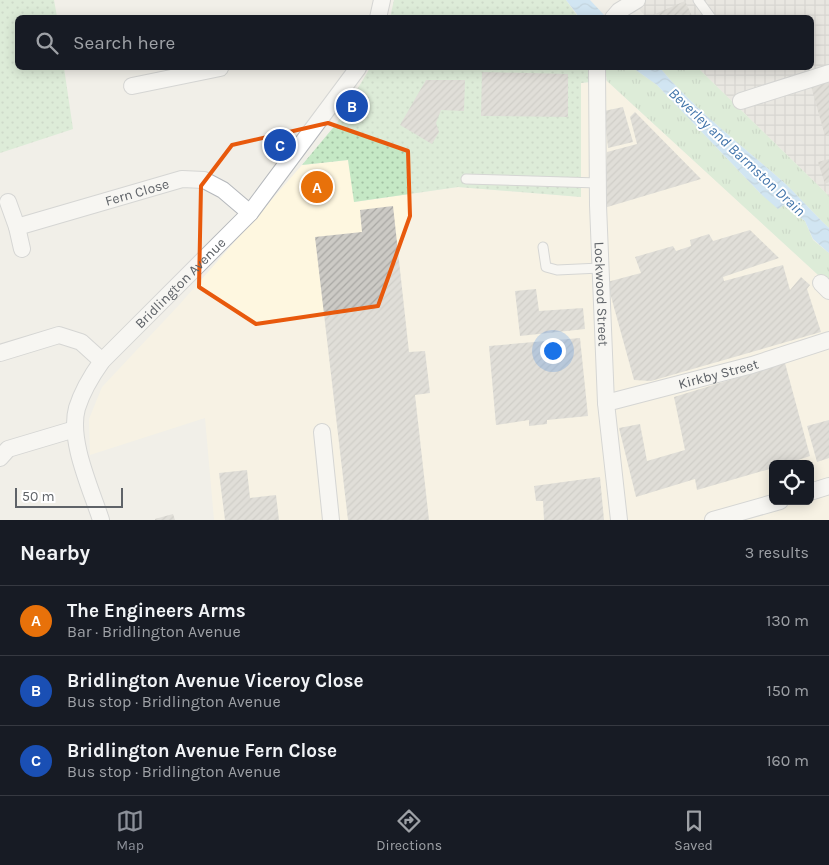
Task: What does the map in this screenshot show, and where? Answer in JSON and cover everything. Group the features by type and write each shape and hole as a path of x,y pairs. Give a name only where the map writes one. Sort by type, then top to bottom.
{"street":[{"path":"379,15 382,0"},
{"path":"617,15 634,1"},
{"path":"132,86 210,70"},
{"name":"Bridlington Avenue","path":"101,520 80,454 75,429 77,408 93,374 102,361 250,213 353,70"},
{"name":"Lockwood Street","path":"597,70 600,268 606,403 619,520"},
{"path":"741,101 829,73"},
{"name":"Fern Close","path":"17,227 182,179 204,180 223,190 250,213"},
{"path":"8,202 22,249"},
{"path":"0,353 58,335 81,342 102,361"},
{"name":"Kirkby Street","path":"606,403 734,370 829,340"},
{"path":"0,458 8,449 75,429"},
{"path":"322,432 331,520"},
{"path":"814,491 829,486"},
{"path":"713,520 755,515 773,505"}],"lane":[{"path":"698,0 709,15"},
{"path":"466,179 598,183"},
{"path":"543,247 546,267 557,270 600,268"}],"highlighted area":[{"path":"328,123 408,151 410,216 378,306 256,324 199,287 201,186 232,145"}],"shaded area":[{"path":"631,0 829,0 829,196 700,70 814,70 814,15 644,15"},
{"path":"607,81 829,285 829,520 214,520 205,418 90,455 89,419 102,387 179,305 302,165 348,160 355,202 458,187 581,197 581,83"}],"green space":[{"path":"0,0 54,0 57,15 15,15 15,70 64,70 73,129 0,153"},
{"path":"394,0 566,0 577,15 391,15"},
{"path":"369,70 590,70 590,82 581,83 581,197 458,187 354,202 348,160 302,165 337,123"},
{"path":"605,70 636,70 657,85 761,194 784,205 805,221 813,240 829,253 829,285 607,81"},
{"path":"662,70 700,70 829,196 829,228 786,185 703,112"}],"water":[{"path":"566,0 590,0 604,15 577,15"},
{"name":"Beverley and Barmston Drain","path":"636,70 662,70 703,112 786,185 829,228 829,253 813,239 805,221 784,205 778,209 761,194 657,85"}],"building":[{"path":"685,1 692,15 653,15"},
{"path":"482,72 568,74 568,117 481,116"},
{"path":"426,80 465,80 464,111 441,110 436,123 439,132 432,144 400,125"},
{"path":"829,81 829,134 825,136 811,86"},
{"path":"623,107 633,142 608,148 604,111"},
{"path":"635,112 701,179 604,208 607,152 637,144 630,117"},
{"path":"829,159 829,182 825,184 818,162"},
{"path":"393,206 409,352 425,351 430,393 415,395 429,520 348,520 315,237 362,232 360,210"},
{"path":"750,230 779,258 723,277 724,281 783,265 790,290 801,277 810,285 807,289 821,332 651,381 634,380 607,282 641,273 635,257 673,246 676,251 691,246 690,240 709,234 713,241"},
{"path":"536,289 539,311 583,308 585,329 520,336 515,291"},
{"path":"580,338 588,416 547,420 547,424 529,426 529,420 496,425 489,346"},
{"path":"785,363 810,456 798,460 769,460 769,469 697,490 695,479 636,497 619,428 640,424 647,461 685,450 674,397"},
{"path":"829,420 829,458 817,462 807,426"},
{"path":"247,470 250,498 276,495 279,520 225,520 219,473"},
{"path":"600,477 604,520 544,520 543,501 536,501 534,486"},
{"path":"173,514 175,520 155,520 155,519"}],"place":[{"name":"Bridlington Avenue Viceroy Close","path":"352,106"},
{"name":"Bridlington Avenue Fern Close","path":"280,145"},
{"name":"The Engineers Arms","path":"317,187"}]}
